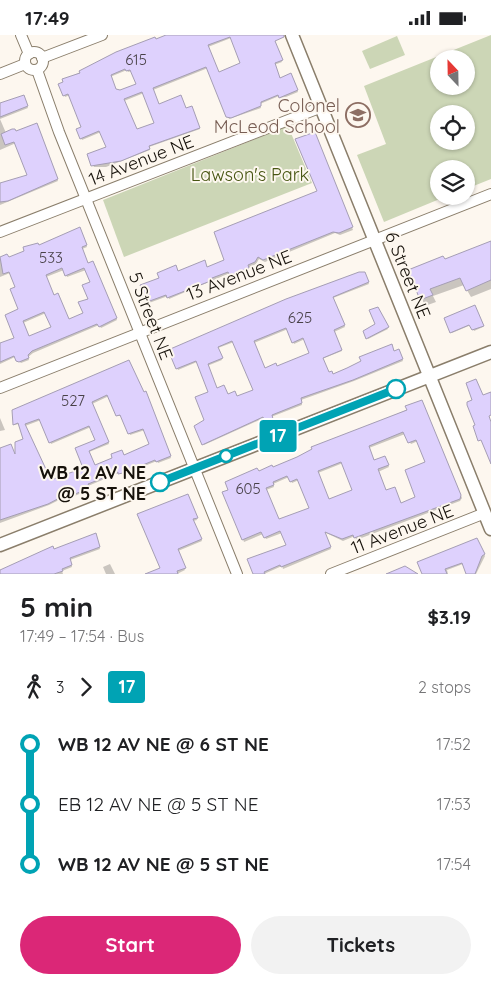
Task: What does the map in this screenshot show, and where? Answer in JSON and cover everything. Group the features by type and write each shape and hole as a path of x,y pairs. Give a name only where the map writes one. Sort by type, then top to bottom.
{"street":[{"path":"21,35 29,53"},
{"path":"42,58 102,35"},
{"name":"6 Street NE","path":"292,35 491,529"},
{"path":"29,53 37,53 42,58"},
{"path":"29,53 25,58 25,64 29,69 37,69 41,66 42,58"},
{"path":"0,74 25,64"},
{"name":"5 Street NE","path":"37,69 86,199 237,574"},
{"name":"14 Avenue NE","path":"0,232 322,107"},
{"name":"13 Avenue NE","path":"0,388 491,194"},
{"path":"0,545 491,352"},
{"name":"11 Avenue NE","path":"331,574 485,513"}],"green space":[{"path":"491,35 491,179 475,185 475,160 430,160 430,203 384,222 357,155 386,144 364,86 430,59 430,95 475,95 475,50 454,50"},
{"path":"397,36 405,55 370,69 362,51"},
{"name":"Lawson's Park","path":"288,126 312,183 124,257 103,200"}],"building":[{"path":"166,35 284,35 284,37 275,41 283,60 275,63 280,78 291,73 298,90 279,98 278,95 261,102 261,106 231,118 226,117 206,67 153,88 159,104 181,95 186,108 192,106 200,128 149,146 150,149 121,161 91,166 87,154 106,147 99,131 80,139 76,129 81,127 68,94 63,96 58,84 63,82 62,79 80,73 79,71 116,52 155,37 156,39","holes":["230,37 240,63 219,72 208,45","125,69 126,71 130,70 136,84 120,90 116,89 111,75","142,92 154,123 137,129 124,99"]},
{"path":"24,95 28,106 0,117 0,103"},
{"path":"37,123 58,179 8,201 0,202 0,183 27,175 14,142 5,145 1,134 12,129 16,131"},
{"path":"315,132 353,227 339,233 333,232 263,260 258,257 255,262 248,265 249,268 230,276 228,272 167,298 166,295 147,302 140,285 159,278 157,273 176,265 178,271 205,260 207,267 224,260 214,232 317,191 295,139"},
{"path":"80,227 87,245 82,247 88,263 93,261 117,318 99,327 97,324 32,351 28,355 29,358 19,362 16,361 14,356 0,362 0,343 14,338 5,315 18,309 10,289 15,287 9,272 3,274 0,257 7,254 9,257 24,251 23,247 38,243 39,245","holes":["62,268 65,276 84,268 90,282 82,285 88,299 78,302 83,313 69,319 58,293 54,295 46,275","44,312 51,327 29,336 23,321"]},
{"path":"491,241 491,280 466,291 460,278 430,289 433,295 420,300 408,270 443,256 445,259"},
{"path":"359,272 365,272 369,282 333,297 345,325 334,330 342,350 323,358 329,372 332,371 333,374 347,368 361,361 359,357 392,344 394,351 399,349 403,359 353,380 301,398 302,403 272,415 273,419 265,423 263,417 202,445 194,426 204,420 195,397 208,392 196,361 176,369 168,350 286,299","holes":["286,328 292,343 303,338 309,353 277,366 276,363 265,368 254,341","232,341 253,390 237,396 235,391 228,394 224,385 217,388 208,364 223,358 218,347"]},
{"path":"475,305 484,326 472,330 469,325 450,333 444,318"},
{"path":"378,307 389,327 366,339 363,331 375,324 369,310"},
{"path":"129,360 144,392 146,391 171,456 156,462 155,460 123,473 118,474 118,472 88,484 90,488 70,496 69,493 48,504 0,520 0,448 11,444 15,454 15,442 23,439 18,423 13,425 12,410","holes":["107,395 116,416 120,415 128,434 143,429 149,444 124,455 122,450 111,454 112,458 95,465 89,451 109,442 92,402","39,419 49,443 89,426 95,440 75,448 83,468 51,480 25,424"]},
{"path":"476,379 483,395 491,392 491,415 489,416 491,422 491,464 481,440 478,441 473,426 475,425 467,405 467,402 472,400 466,383"},
{"path":"422,400 461,495 460,499 354,538 353,535 342,539 325,532 331,547 281,567 280,565 264,572 265,574 253,574 247,559 286,545 280,531 264,538 261,532 242,540 222,492 228,490 225,482 257,468 259,471 297,457 312,449 311,447 407,410 405,406","holes":["403,432 408,443 416,440 425,462 405,470 415,497 401,503 395,487 386,490 378,469 389,465 385,456 374,460 369,446","341,462 352,490 329,499 318,471","287,476 290,482 297,479 309,508 279,519 266,488 274,485 273,482"]},
{"path":"188,494 198,518 193,519 202,539 178,549 186,568 177,571 178,574 145,574 160,568 137,514"},
{"path":"96,533 100,547 70,558 72,565 62,569 63,571 54,574 0,574 0,570 53,546 54,549"},
{"path":"477,538 485,554 482,556 475,574 466,574 462,563 445,569 447,574 422,574 417,562"},
{"path":"405,566 418,574 386,574"}],"bus line":[{"name":"17","path":"160,482 396,389"}],"place":[{"name":"Colonel McLeod School","path":"358,115"},
{"name":"WB 12 AV NE @ 5 ST NE","path":"160,482"}]}
